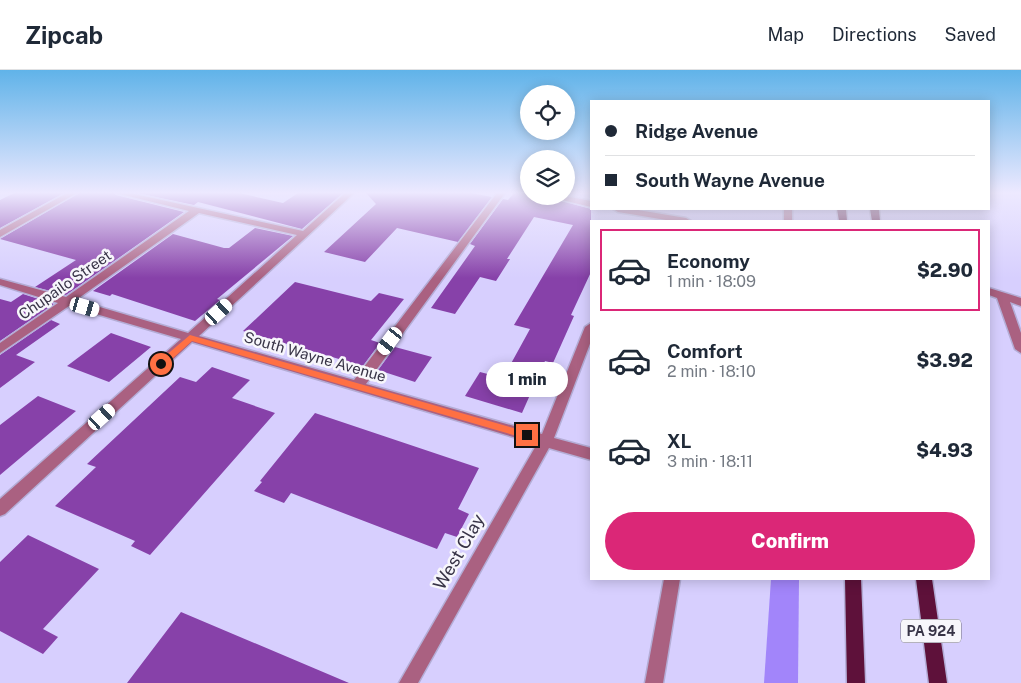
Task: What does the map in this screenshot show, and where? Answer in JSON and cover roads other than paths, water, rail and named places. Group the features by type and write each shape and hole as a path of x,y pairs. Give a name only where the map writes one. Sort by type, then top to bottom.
{"main road":[{"path":"853,580 856,683"},
{"name":"PA 924","path":"924,580 938,683"}],"street":[{"path":"0,234 22,222"},
{"name":"Chupailo Street","path":"0,349 181,222"},
{"path":"249,222 305,234"},
{"path":"0,510 319,222"},
{"path":"357,386 480,222"},
{"name":"South Wayne Avenue","path":"0,282 590,454"},
{"path":"990,292 1021,302"},
{"path":"1002,296 1021,349"},
{"name":"West Clay","path":"408,683 546,441 590,330"},
{"path":"654,683 672,580"}]}
